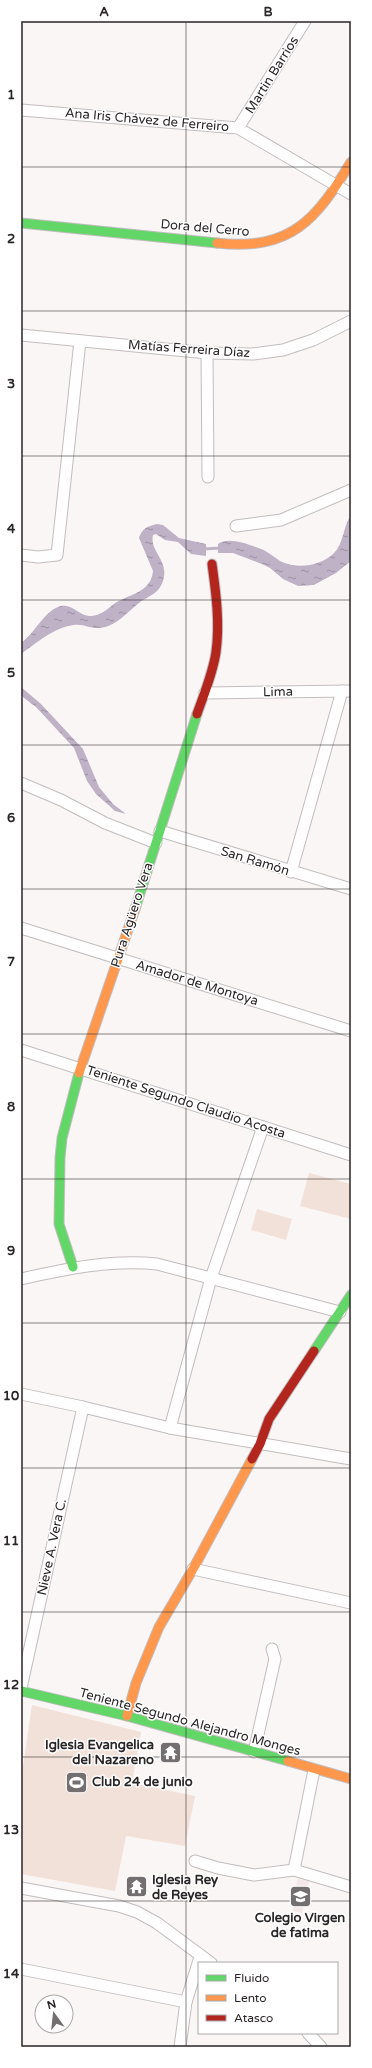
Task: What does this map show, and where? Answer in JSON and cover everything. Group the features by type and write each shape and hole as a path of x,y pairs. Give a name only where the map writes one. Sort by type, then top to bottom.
{"street":[{"name":"Martin Barrios","path":"238,128 305,21"},
{"name":"Ana Iris Chávez de Ferreiro","path":"21,110 238,128 351,194"},
{"name":"Dora del Cerro","path":"21,223 236,245 257,245 274,240 306,224 317,213 351,162"},
{"name":"Matías Ferreira Díaz","path":"21,335 207,353 253,354 283,350 313,340 351,320"},
{"path":"21,555 38,557 57,555 80,341"},
{"path":"207,353 208,477"},
{"path":"236,526 281,520 351,490"},
{"name":"Pura Agüero Vera","path":"73,1268 58,1224 58,1194 62,1138 80,1068 119,959 214,667 218,641 219,617 212,564"},
{"path":"291,872 347,691"},
{"name":"Lima","path":"205,694 347,691"},
{"path":"21,783 61,800 105,824 156,843"},
{"name":"San Ramón","path":"160,832 351,889"},
{"name":"Amador de Montoya","path":"21,928 351,1031"},
{"name":"Teniente Segundo Claudio Acosta","path":"21,1050 262,1127 350,1152"},
{"path":"170,1428 211,1278 262,1127"},
{"path":"21,1279 73,1268 138,1262 157,1264 340,1312"},
{"path":"127,1716 145,1659 159,1627 193,1570 260,1444 269,1419 276,1406 351,1296"},
{"path":"21,1394 83,1406 170,1428 351,1459"},
{"name":"Nieve A. Vera C.","path":"21,1688 83,1406"},
{"path":"193,1570 351,1603"},
{"path":"254,1752 275,1659 272,1649"},
{"name":"Teniente Segundo Alejandro Monges","path":"21,1691 127,1716 314,1770 351,1779"},
{"path":"294,1870 314,1770"},
{"path":"195,1861 218,1868 254,1875 294,1870 351,1887"},
{"path":"21,1888 119,1906 137,1912 157,1923 200,1957 209,1962"},
{"path":"198,1962 200,1957"},
{"path":"180,2047 186,2002 198,1963"},
{"path":"21,1969 186,2002"},
{"path":"309,2034 321,2047"}],"shaded area":[{"path":"309,1173 351,1184 351,1219 300,1206"},
{"path":"257,1209 292,1219 286,1240 251,1230"},
{"name":"Club 24 de junio","path":"32,1705 141,1732 132,1783 195,1796 185,1846 126,1836 115,1891 21,1874 21,1780"},
{"name":"Colegio Virgen de fatima","path":"297,1879 309,1881 302,1913 293,1911"}],"water":[{"path":"351,515 351,561 336,573 314,585 298,586 283,579 270,568 262,564 233,553 218,553 218,544 233,541 261,549 288,564 302,566 323,561 337,549 342,539 348,519"},
{"path":"157,524 163,525 179,538 206,544 206,556 191,554 178,542 165,540 156,534 153,535 154,546 164,568 163,581 156,592 110,625 98,628 81,625 68,626 43,638 21,654 21,643 31,634 43,618 58,607 71,607 85,615 94,616 146,587 152,577 153,571 139,538 146,528"},
{"path":"21,687 41,704 83,749 99,787 113,804 126,814 115,811 96,794 87,781 74,748 36,707 24,698 21,694"}],"waterway":[{"path":"203,549 221,548"}],"traffic: fast":[{"path":"21,223 217,243"},
{"path":"135,909 197,714"},
{"path":"73,1267 59,1224 60,1158 62,1138 79,1073"},
{"path":"314,1351 351,1295"},
{"path":"21,1691 127,1716 288,1761"}],"traffic: slow":[{"path":"217,243 243,244 264,242 283,236 299,227 313,215 326,200 351,162"},
{"path":"79,1073 135,909"},
{"path":"127,1716 136,1683 159,1627 193,1569 252,1459"},
{"path":"288,1761 351,1779"}],"traffic: jam":[{"path":"197,714 213,668 216,652 218,630 212,564"},
{"path":"252,1459 260,1444 269,1419 314,1351"}],"place":[{"name":"Iglesia Evangelica del Nazareno","path":"170,1752"},
{"name":"Club 24 de junio","path":"76,1782"},
{"name":"Iglesia Rey de Reyes","path":"136,1887"},
{"name":"Colegio Virgen de fatima","path":"300,1896"}]}
